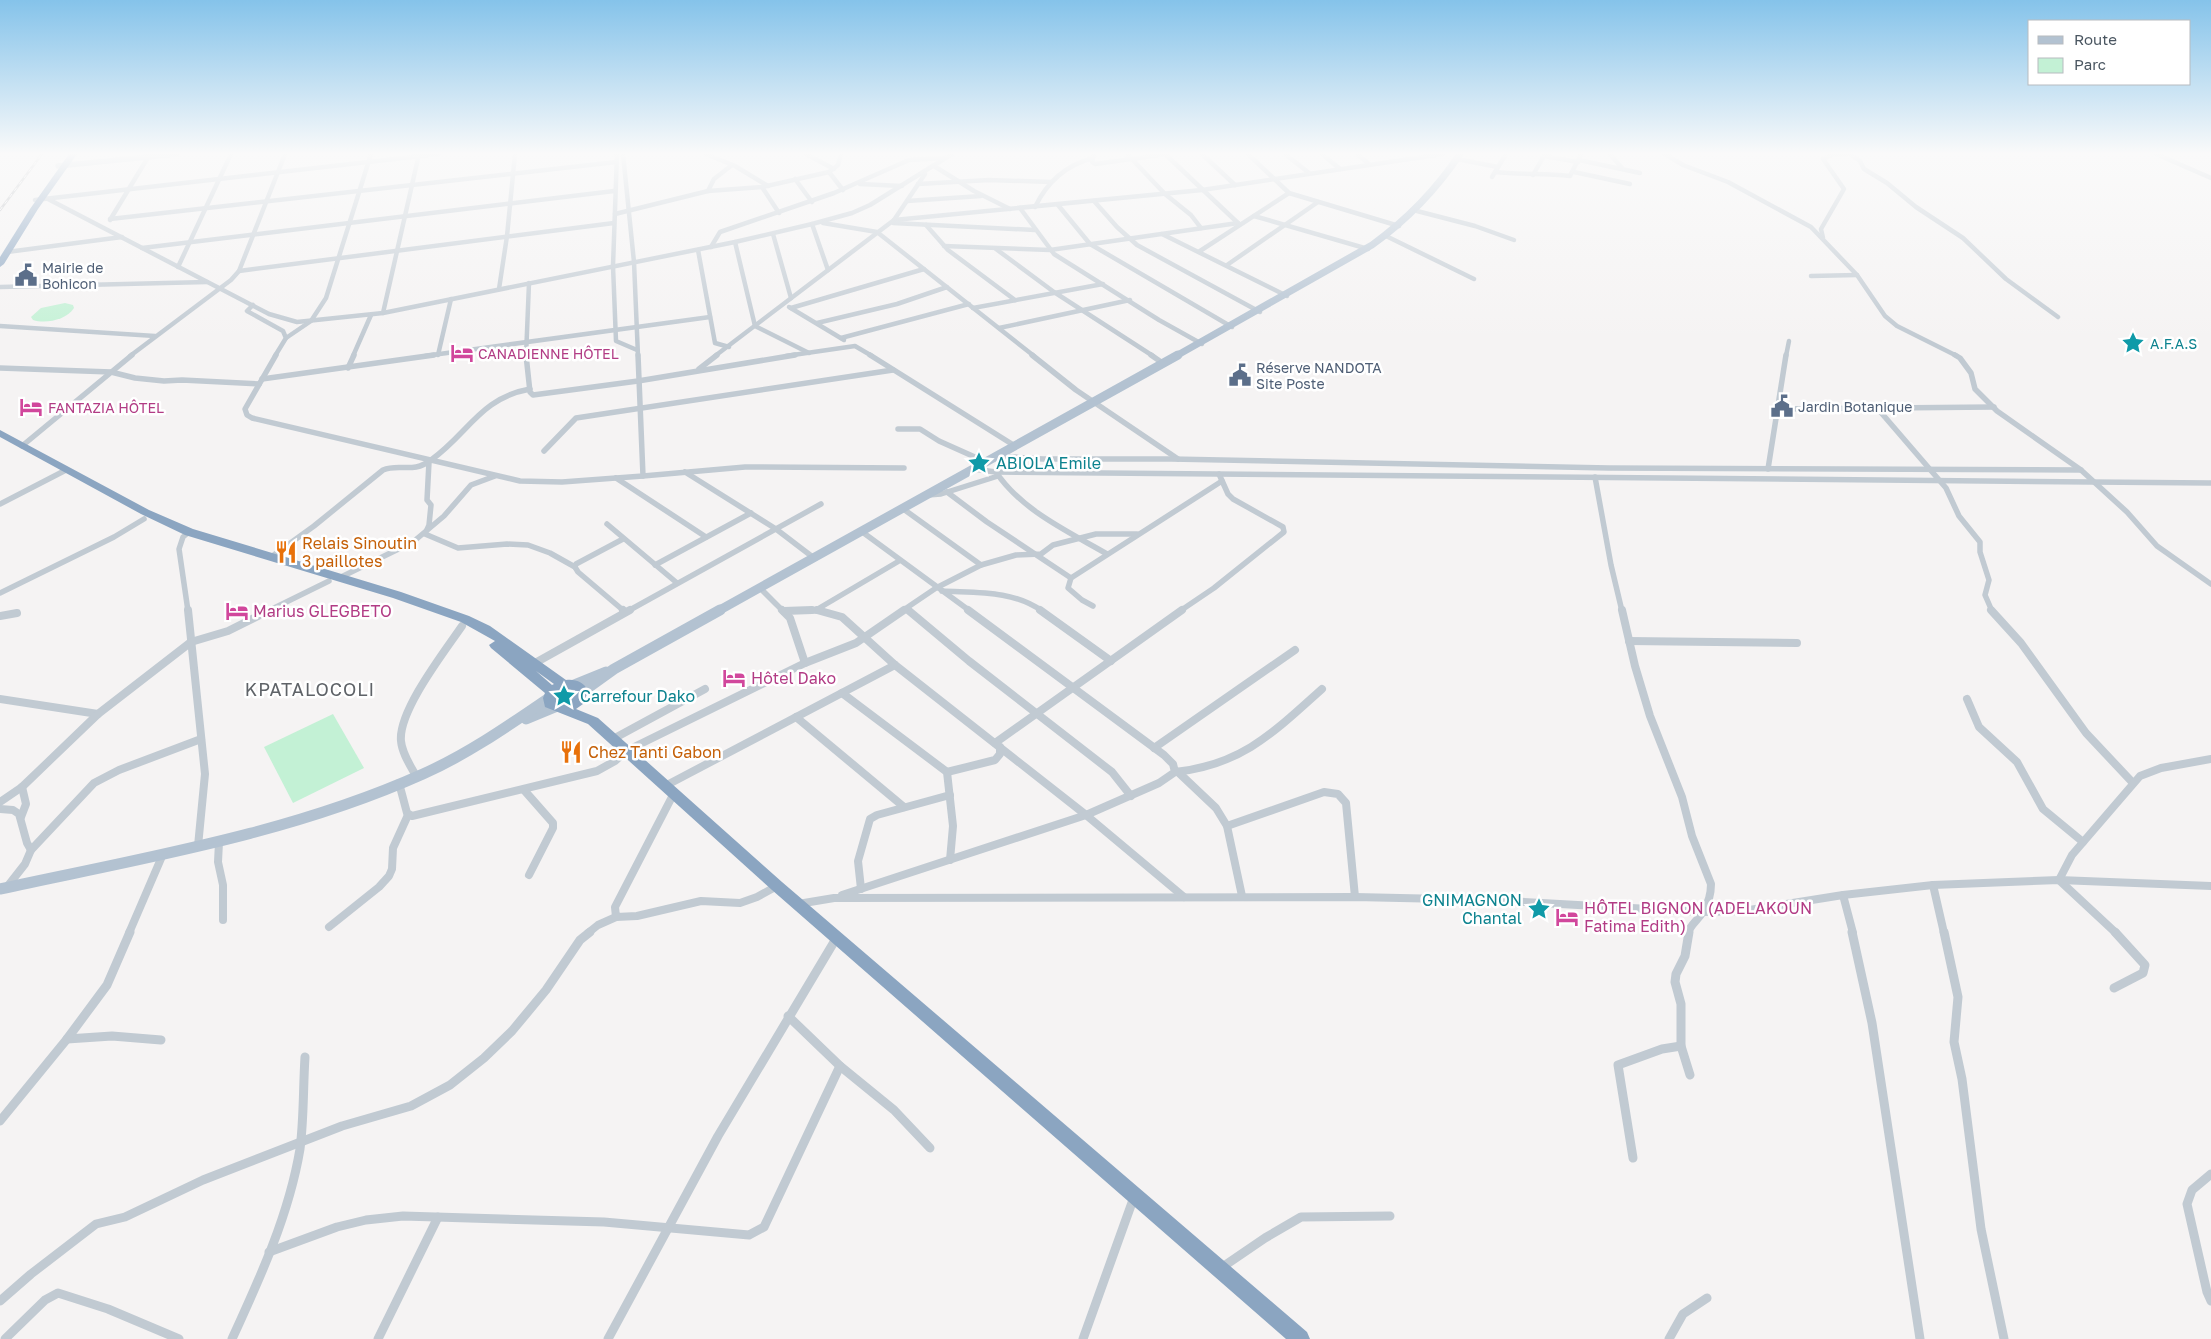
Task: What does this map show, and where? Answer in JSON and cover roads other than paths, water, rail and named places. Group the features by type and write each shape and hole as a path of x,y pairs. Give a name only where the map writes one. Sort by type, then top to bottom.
{"highway":[{"path":"2,257 18,229 28,216"},
{"path":"0,433 62,472 144,519 186,534 334,579 438,608 486,629 576,689 593,721"},
{"path":"0,441 186,534 271,557 445,618 506,652 554,701 593,721 777,886 1300,1339"},
{"path":"554,701 576,689"},
{"path":"554,701 575,704 576,689"}],"main road":[{"path":"576,689 1260,312 1368,249 1410,216"},
{"path":"4,888 219,842 317,814 416,776 473,748 554,701"}],"street":[{"path":"79,216 106,228 178,267 221,287 276,318 287,322 371,315 451,300 529,282 773,234 837,216"},
{"path":"106,228 110,219 134,216"},
{"path":"178,267 202,216"},
{"path":"22,446 155,336 221,287 239,271 259,216"},
{"path":"351,216 326,298 310,321 286,338 245,409 247,415 252,418 520,481 538,482 616,478 745,467 904,468"},
{"path":"142,248 408,216"},
{"path":"499,289 509,216"},
{"path":"615,216 613,266 616,341 637,350"},
{"path":"629,216 634,262 638,382 644,476"},
{"path":"711,247 720,232 768,216"},
{"path":"698,370 895,216"},
{"path":"892,221 937,216"},
{"path":"1026,216 1050,250 1159,320 1202,344"},
{"path":"1068,216 1090,244 1232,327"},
{"path":"1108,216 1129,239 1260,312"},
{"path":"1192,216 1201,228"},
{"path":"1231,216 1239,224"},
{"path":"1200,251 1253,216"},
{"path":"1256,216 1368,249"},
{"path":"1227,266 1298,216"},
{"path":"1367,216 1399,226"},
{"path":"1438,216 1475,226 1514,240"},
{"path":"1796,216 1811,226 1857,274 1885,316 1892,322 1960,358 1971,373 1975,389 2004,417 2081,470 2127,512 2157,546 2178,563 2211,584"},
{"path":"1823,239 1821,229 1828,216"},
{"path":"1930,216 1963,238 2006,279 2058,317"},
{"path":"383,313 404,217"},
{"path":"892,221 926,225 1035,230"},
{"path":"239,271 614,223"},
{"path":"819,223 877,232 1076,390 1178,459"},
{"path":"812,224 828,270"},
{"path":"944,246 1050,250 1239,224"},
{"path":"926,225 944,246 1015,300"},
{"path":"773,234 791,298"},
{"path":"1162,234 1200,251 1287,296"},
{"path":"1386,236 1474,279"},
{"path":"2,257 122,237"},
{"path":"735,242 755,326 808,353"},
{"path":"996,249 1054,292 1164,364"},
{"path":"698,250 715,343 729,347"},
{"path":"791,308 924,269"},
{"path":"1811,276 1857,274"},
{"path":"0,287 210,282"},
{"path":"529,282 526,366 530,392 533,395 638,382 698,370 855,346"},
{"path":"841,338 971,306 1103,284"},
{"path":"817,323 897,304 947,287"},
{"path":"438,355 451,300"},
{"path":"999,328 1084,312 1130,300"},
{"path":"784,304 1015,446"},
{"path":"253,305 246,311 283,331 286,338"},
{"path":"348,368 371,315"},
{"path":"0,368 111,372 135,378 164,381 260,382 710,317"},
{"path":"0,326 155,336"},
{"path":"1768,469 1789,342"},
{"path":"544,451 576,418 894,370"},
{"path":"271,557 314,526 383,470 394,467 408,469 418,467 430,461 493,402 513,392 530,389"},
{"path":"1777,409 1994,407"},
{"path":"1878,409 1940,480 1949,493 1959,516 1980,542 1980,552 1989,580 1985,588 1986,597 1999,622 2020,642 2095,746 2133,783"},
{"path":"898,429 920,429 939,441 986,462"},
{"path":"998,456 1043,459 1178,459 1600,468 2081,470"},
{"path":"425,534 429,526 431,506 427,500 430,461"},
{"path":"973,469 997,474 1219,474 2211,483"},
{"path":"0,504 62,472"},
{"path":"685,472 776,529 814,558"},
{"path":"928,495 947,492 997,474"},
{"path":"997,474 1028,504 1107,554"},
{"path":"998,745 1035,713 1228,578 1284,532 1283,527 1233,499 1228,494 1219,474"},
{"path":"0,802 22,787 98,714 191,642 228,631 334,579 399,550 425,534 449,511 471,485 498,475"},
{"path":"1595,477 1611,565 1629,641 1650,716 1682,797 1692,836 1711,884 1711,892 1703,912 1690,929 1685,956 1674,982 1680,1004 1682,1022 1681,1046 1690,1076"},
{"path":"616,478 706,537"},
{"path":"1093,606 1082,600 1068,588 1071,578 1222,481"},
{"path":"947,492 1071,578"},
{"path":"535,663 821,504"},
{"path":"902,508 981,565"},
{"path":"655,565 750,513"},
{"path":"0,593 114,537 144,519"},
{"path":"607,524 677,583"},
{"path":"861,531 1173,763 1177,772 1216,808 1227,826 1242,896"},
{"path":"408,815 524,790 597,771 615,761 626,751 805,663 846,647 938,589 981,565 1016,555 1041,554 1053,545 1102,533 1137,534"},
{"path":"186,534 179,549 187,599 205,774 198,846"},
{"path":"425,534 458,548 507,544 528,545 550,552 575,567 578,572 625,612"},
{"path":"575,567 576,564 623,539"},
{"path":"816,610 899,561"},
{"path":"760,588 784,611 792,623 805,663"},
{"path":"938,589 1006,595 1027,601 1111,661"},
{"path":"907,609 1035,713 1112,772 1131,796"},
{"path":"784,611 816,610 842,617 895,665 1086,815 1184,897"},
{"path":"0,616 16,613"},
{"path":"416,776 401,745 402,730 424,685 462,626"},
{"path":"1629,641 1797,643"},
{"path":"1154,748 1295,650"},
{"path":"616,918 615,907 670,789 796,717 895,665"},
{"path":"613,739 705,689"},
{"path":"798,904 834,898 1086,815 1160,783 1177,772 1206,769 1242,754 1268,736 1322,689"},
{"path":"842,693 947,772 954,838 950,860"},
{"path":"0,699 98,714"},
{"path":"1968,699 1979,728 2017,762 2043,809 2083,842"},
{"path":"796,717 904,807"},
{"path":"4,888 25,864 31,850 94,783 119,770 201,739"},
{"path":"947,772 995,760 1000,754 998,745"},
{"path":"2059,880 2072,855 2140,776 2161,768 2211,759"},
{"path":"329,927 379,887 389,876 392,869 393,848 408,815 399,783"},
{"path":"20,817 26,804 22,787"},
{"path":"524,790 554,823 529,875"},
{"path":"1227,826 1324,792 1338,794 1346,803 1355,897"},
{"path":"861,889 858,861 870,819 877,815 950,795"},
{"path":"0,809 13,810 19,814 27,843 31,850"},
{"path":"219,842 218,862 223,885 223,920"},
{"path":"0,1121 67,1039 107,985 163,854"},
{"path":"2059,880 2109,926 2145,965 2143,973 2114,988"},
{"path":"834,898 1355,897 1490,900 1703,912 1743,911 1842,895 1933,886 2059,880 2211,886"},
{"path":"0,1301 31,1274 96,1224 125,1217 203,1180 300,1144 342,1126 411,1106 450,1085 484,1058 512,1031 546,990 580,940 598,925 616,918 637,916 701,901 740,903 757,897 777,886"},
{"path":"1933,886 1956,982 1958,997 1954,1042 1962,1079 1981,1229 2004,1339"},
{"path":"1842,895 1856,946 1872,1023 1920,1339"},
{"path":"608,1339 665,1228 788,1016 837,937"},
{"path":"788,1016 840,1066 894,1110 930,1148"},
{"path":"67,1039 112,1036 161,1040"},
{"path":"1633,1158 1618,1065 1662,1049 1681,1046"},
{"path":"232,1339 269,1252 287,1200 300,1144 303,1121 302,1083 304,1058"},
{"path":"269,1252 337,1227 366,1220 404,1216 604,1222 749,1235 764,1227 840,1066"},
{"path":"2211,1174 2192,1189 2187,1197 2187,1204 2207,1292 2211,1301"},
{"path":"1083,1339 1134,1197"},
{"path":"1219,1269 1265,1238 1301,1217 1390,1216"},
{"path":"378,1339 392,1314 438,1217"},
{"path":"5,1339 45,1300 58,1293 108,1309 179,1339"},
{"path":"1669,1339 1675,1323 1682,1313 1707,1298"}],"place":[{"name":"Mairie de Bohicon","path":"26,275"},
{"name":"A.F.A.S","path":"2133,343"},
{"name":"CANADIENNE HÔTEL","path":"462,353"},
{"name":"Réserve NANDOTA Site Poste","path":"1240,375"},
{"name":"Jardin Botanique","path":"1782,406"},
{"name":"FANTAZIA HÔTEL","path":"31,407"},
{"name":"ABIOLA Emile","path":"979,463"},
{"name":"Relais Sinoutin 3 paillotes","path":"286,552"},
{"name":"Marius GLEGBETO","path":"237,611"},
{"name":"Hôtel Dako","path":"734,678"},
{"name":"Carrefour Dako","path":"564,696"},
{"name":"Chez Tanti Gabon","path":"571,752"},
{"name":"GNIMAGNON Chantal","path":"1539,909"},
{"name":"HÔTEL BIGNON (ADELAKOUN Fatima Edith)","path":"1567,917"}],"district":[{"name":"KPATALOCOLI","path":"310,689"}]}
